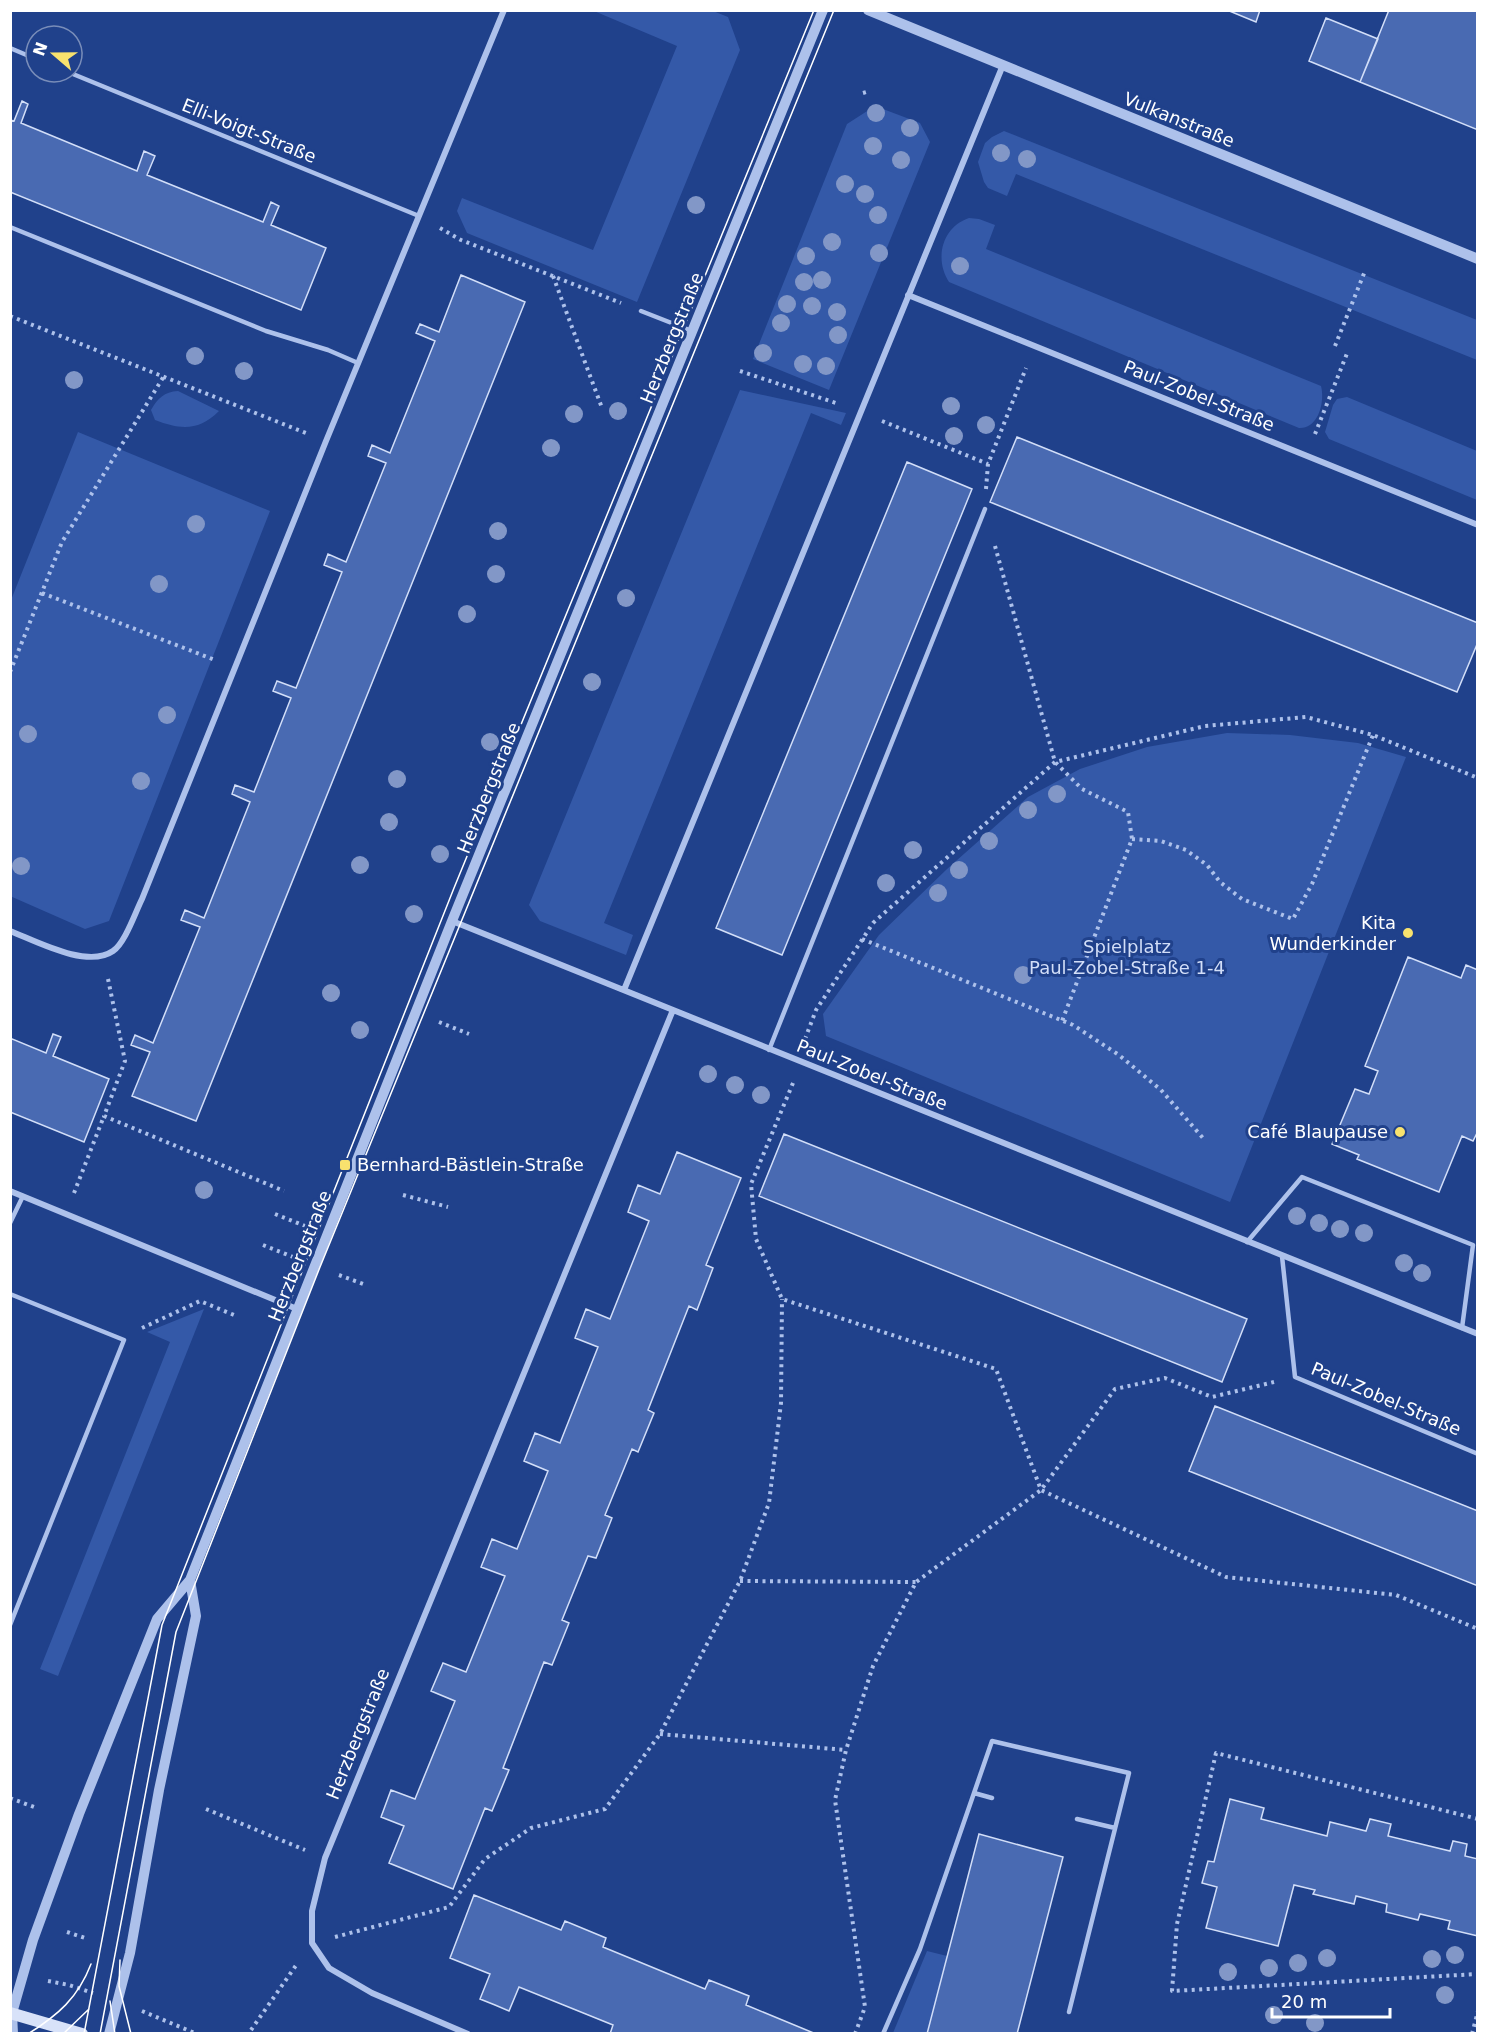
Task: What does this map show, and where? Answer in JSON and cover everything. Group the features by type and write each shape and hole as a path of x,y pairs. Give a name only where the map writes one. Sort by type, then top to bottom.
{"main road":[{"path":"11,2013 82,2034"}],"street":[{"path":"10,931 72,955 88,957 103,956 114,951 124,937 142,899 326,441 504,10"},
{"name":"Herzbergstraße","path":"13,2034 11,2013 33,1940 79,1814 157,1618 190,1581 452,921 823,10"},
{"name":"Vulkanstraße","path":"868,10 1478,259"},
{"path":"624,990 1003,65"},
{"name":"Paul-Zobel-Straße","path":"908,295 1478,525"},
{"name":"Paul-Zobel-Straße","path":"452,921 1478,1334"},
{"name":"Herzbergstraße","path":"312,1943 312,1911 325,1858 673,1010"},
{"path":"10,1191 297,1308"},
{"path":"109,2034 130,1953 159,1790 196,1616 190,1581"},
{"path":"312,1943 329,1968 372,1994 468,2034"}],"lane":[{"path":"10,48 24,54"},
{"name":"Elli-Voigt-Straße","path":"84,79 419,216"},
{"path":"10,227 266,332 328,350 358,363"},
{"path":"641,311 693,331"},
{"path":"769,1050 985,509"},
{"path":"1247,1242 1302,1176 1473,1245 1462,1328"},
{"path":"10,1223 23,1196"},
{"name":"Paul-Zobel-Straße","path":"1282,1256 1295,1377 1478,1454"},
{"path":"10,1294 124,1341 10,1625"},
{"path":"882,2034 920,1949 992,1741 1129,1773 1069,2012"},
{"path":"974,1793 992,1798"},
{"path":"1077,1819 1115,1828"}],"path":[{"path":"863,93 870,91"},
{"path":"419,216 461,240 641,311"},
{"path":"1335,346 1365,271"},
{"path":"552,276 602,408"},
{"path":"10,316 326,441"},
{"path":"1035,345 988,464 985,509 1056,762 1082,789 1128,812 1132,839 1062,1021"},
{"path":"1315,434 1347,351"},
{"path":"10,672 62,542 164,376"},
{"path":"42,593 235,668"},
{"path":"778,1029 804,1041 816,1010 873,923 1056,762 1205,726 1306,717 1373,735 1478,778"},
{"path":"1132,839 1161,841 1186,850 1207,864 1220,882 1242,899 1293,920 1312,884 1373,735"},
{"path":"862,939 1072,1025 1119,1055 1161,1090 1203,1138"},
{"path":"65,1213 125,1060 103,956"},
{"path":"439,1022 469,1034"},
{"path":"312,1943 449,1907 485,1859 531,1828 604,1809 660,1734 740,1581 768,1503 781,1403 782,1299 756,1239 752,1184 801,1063"},
{"path":"104,1116 284,1191"},
{"path":"403,1194 448,1206"},
{"path":"275,1214 306,1226"},
{"path":"782,1299 996,1369 1041,1490 1226,1577 1396,1595 1478,1629"},
{"path":"124,1341 148,1324 200,1301 234,1315"},
{"path":"855,2034 865,2007 835,1800 846,1750 873,1666 916,1582 1041,1490 1115,1389 1166,1378 1212,1397 1295,1377"},
{"path":"740,1581 916,1582"},
{"path":"660,1734 846,1750"},
{"path":"1478,1819 1216,1753 1177,1924 1172,1991 1478,1974"},
{"path":"10,1798 34,1807"},
{"path":"206,1809 325,1858"},
{"path":"67,1932 85,1938"},
{"path":"251,2030 294,1968"},
{"path":"1472,2034 1478,2012"}],"green space":[{"path":"594,11 713,11 728,17 740,50 637,302 467,233 457,211 462,198 593,250 677,46"},
{"path":"875,106 920,123 930,142 829,390 753,359 847,124"},
{"path":"1004,131 1477,320 1477,360 1016,174 1007,196 988,188 978,162 985,143"},
{"path":"969,218 995,225 986,249 1321,386 1321,406 1316,419 1306,427 1299,428 949,282 942,264 943,245 952,229"},
{"path":"740,390 846,413 841,425 811,413 604,923 633,935 626,955 540,921 529,905"},
{"path":"178,391 219,411 212,418 189,427 173,426 155,420 151,410 156,402 165,394"},
{"path":"1347,397 1477,451 1477,500 1329,439 1325,432 1333,405 1337,399"},
{"path":"78,432 270,511 109,921 85,929 10,896 11,600"},
{"name":"Spielplatz Paul-Zobel-Straße 1-4","path":"1227,733 1290,735 1358,743 1406,757 1230,1202 826,1036 823,1014 879,935 947,869 1028,797 1080,769 1147,747"},
{"path":"204,1309 58,1676 40,1669 170,1342 147,1332"},
{"path":"927,1951 947,1956 927,2033 893,2033"}],"building":[{"path":"1227,10 1260,10 1256,22"},
{"path":"1389,10 1478,10 1478,130 1360,82"},
{"path":"1326,18 1378,39 1360,82 1309,61"},
{"path":"22,101 28,104 21,123 137,171 144,151 155,156 147,175 263,222 271,202 279,206 271,225 326,248 301,310 10,192 10,120 14,121"},
{"path":"461,275 525,302 196,1121 132,1096 150,1052 131,1045 135,1035 153,1043 200,927 181,920 185,910 204,918 250,802 232,794 235,785 254,792 291,698 273,691 277,681 296,688 342,572 324,565 328,554 346,562 386,463 368,456 372,445 390,453 435,341 416,333 420,324 439,332"},
{"path":"1017,437 1478,623 1478,642 1457,692 990,502"},
{"path":"907,462 972,489 782,955 716,928"},
{"path":"1408,957 1461,978 1466,965 1478,970 1478,1131 1473,1141 1462,1136 1439,1192 1357,1159 1359,1155 1332,1144 1355,1089 1369,1094 1378,1071 1365,1066"},
{"path":"53,1034 61,1037 53,1056 109,1079 84,1142 10,1112 10,1038 46,1053"},
{"path":"784,1134 1247,1319 1222,1382 759,1196"},
{"path":"677,1152 741,1178 706,1265 713,1268 697,1310 689,1306 648,1410 654,1413 638,1452 632,1449 605,1515 612,1518 596,1558 588,1556 562,1620 569,1623 552,1665 544,1662 503,1768 509,1770 492,1811 485,1808 453,1889 389,1863 404,1826 381,1817 391,1790 415,1799 455,1701 431,1691 443,1663 466,1672 505,1576 481,1567 492,1539 517,1549 548,1471 524,1461 535,1433 560,1443 598,1347 575,1338 586,1309 610,1319 649,1221 628,1212 638,1185 660,1194"},
{"path":"1215,1406 1478,1511 1478,1586 1189,1471"},
{"path":"1230,1799 1264,1808 1261,1819 1327,1836 1330,1822 1366,1831 1370,1819 1391,1824 1388,1836 1450,1851 1453,1841 1467,1844 1465,1856 1478,1859 1478,1936 1448,1929 1450,1921 1420,1914 1418,1920 1386,1912 1387,1904 1356,1896 1354,1904 1313,1894 1315,1890 1294,1885 1278,1946 1206,1928 1217,1887 1202,1883 1208,1861 1214,1862"},
{"path":"979,1834 1063,1857 1017,2034 927,2034"},
{"path":"474,1895 561,1930 565,1921 606,1938 603,1947 705,1989 709,1980 749,1996 746,2005 816,2034 610,2034 613,2025 519,1987 509,2011 480,1999 490,1974 450,1958"}],"tram line":[{"path":"84,2034 162,1625 454,888 814,10"},
{"path":"100,2034 176,1632 320,1267 834,10"},
{"path":"120,1960 119,1986 131,2034"},
{"path":"28,2034 66,2005 80,1987 91,1964"},
{"path":"110,2001 115,2034"},
{"path":"63,2034 89,2009"}],"place":[{"name":"Kita Wunderkinder","path":"1408,933"},
{"name":"Café Blaupause","path":"1400,1132"},
{"name":"Bernhard-Bästlein-Straße","path":"345,1165"}]}
